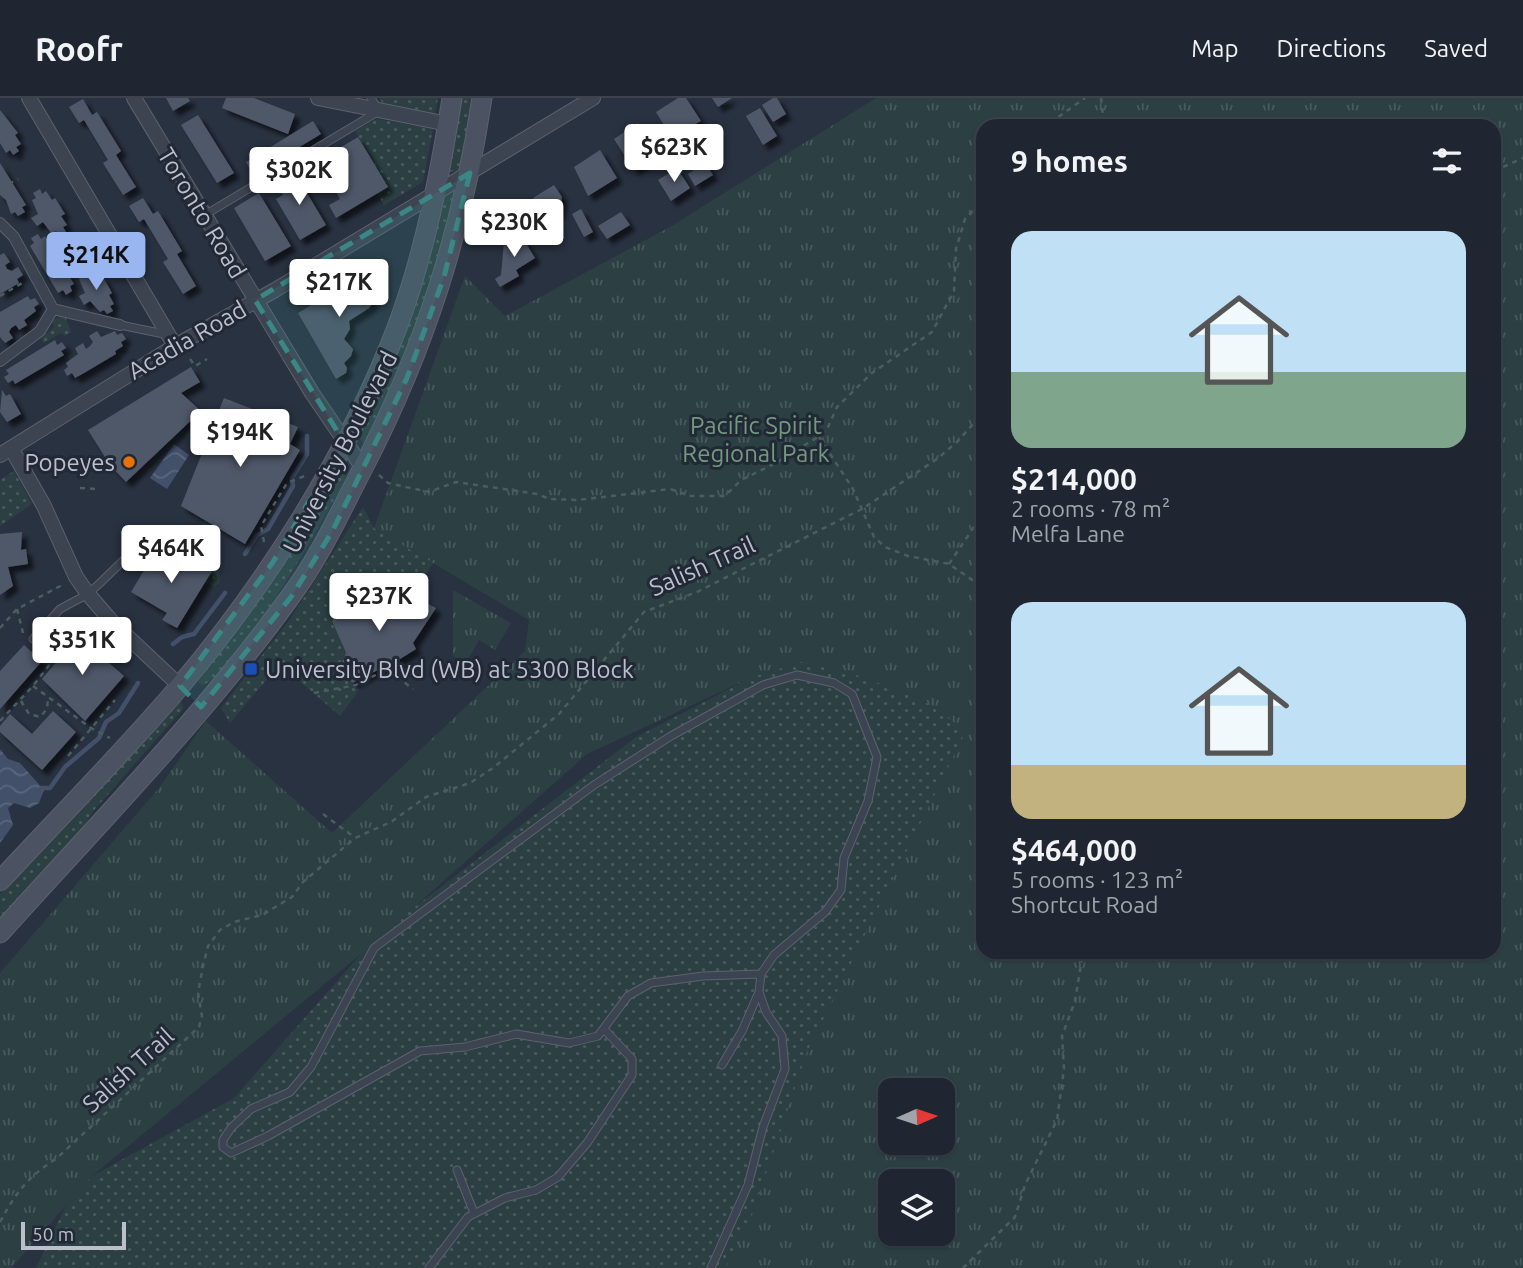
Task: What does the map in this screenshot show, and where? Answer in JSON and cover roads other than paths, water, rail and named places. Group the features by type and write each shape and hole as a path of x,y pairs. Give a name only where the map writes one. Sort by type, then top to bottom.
{"main road":[{"name":"University Boulevard","path":"0,881 180,686 273,562 344,442 373,386 398,323 434,194 452,98"},
{"name":"University Boulevard","path":"0,933 201,707 290,597 370,471 432,312 470,173 482,98"},
{"path":"180,686 201,707"}],"street":[{"path":"29,98 172,340"},
{"name":"Toronto Road","path":"134,98 203,216 344,442 370,471"},
{"path":"318,98 375,104 448,124"},
{"name":"Acadia Road","path":"6,451 172,340 255,300 593,98"},
{"path":"0,223 14,237 53,309 120,325"},
{"path":"0,361 40,331 53,309"},
{"path":"6,451 44,506 76,577 93,600 180,686"}],"lane":[{"path":"203,216 375,104"},
{"path":"120,325 172,340"},
{"path":"33,639 60,609 93,600 132,552 138,540"},
{"path":"722,1065 759,992 761,974 774,954 825,912 841,890 849,841 861,825 877,757 852,694 834,683 797,676 763,685 671,736 594,785 374,948 311,1067 290,1092 251,1109 231,1128 223,1140 223,1147 231,1153 268,1136 420,1051 465,1047 516,1034 569,1043 598,1036 628,996 651,983 704,976 761,974"},
{"path":"711,1268 748,1185 763,1127 785,1069 782,1036 766,1012 759,992"},
{"path":"429,1268 468,1217 505,1198 536,1190 558,1177 587,1143 632,1075 632,1059 604,1029"},
{"path":"457,1170 474,1213"}],"water":[{"path":"174,444 189,455 167,489 150,478"},
{"path":"0,749 8,759 20,763 44,790 39,803 30,808 14,803 8,808 13,825 0,843"}],"waterway":[{"path":"245,554 257,535 268,529 293,486 292,478 307,454 307,436"},
{"path":"173,644 182,637 194,634 225,593"},
{"path":"41,788 50,788 65,767 99,738 106,722 119,713 138,683"}],"place":[{"name":"Popeyes","path":"129,462"},
{"name":"University Blvd (WB) at 5300 Block","path":"251,669"}],"park label":[{"name":"Pacific Spirit Regional Park","path":"756,439"}]}
